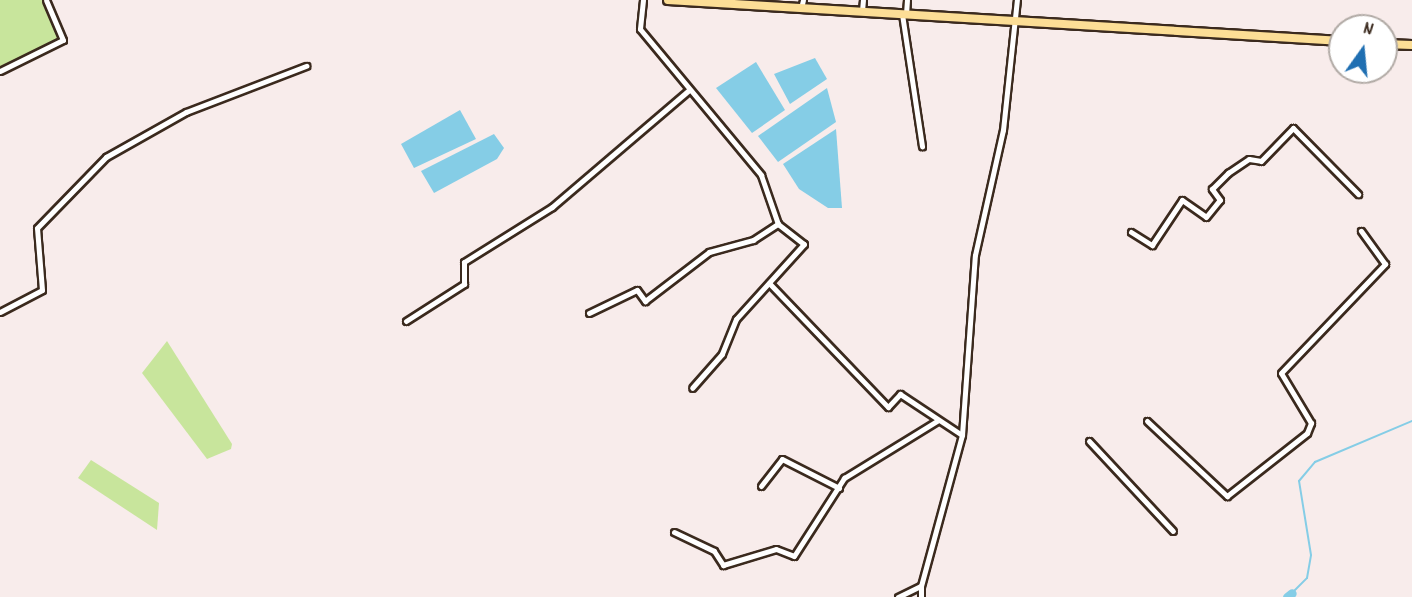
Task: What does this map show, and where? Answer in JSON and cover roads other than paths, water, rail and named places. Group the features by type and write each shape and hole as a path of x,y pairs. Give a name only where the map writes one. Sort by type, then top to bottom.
{"highway":[{"path":"668,0 802,4 904,14 1328,40"}],"street":[{"path":"0,71 63,40 46,0"},
{"path":"643,0 640,29 761,175 778,224 804,244 736,319 722,354 692,388"},
{"path":"862,11 863,0"},
{"path":"906,0 904,14 922,147"},
{"path":"921,597 921,586 962,435 975,255 1003,130 1012,21 1017,0"},
{"path":"0,312 42,290 37,228 106,157 186,112 306,66"},
{"path":"406,321 464,284 464,262 552,207 689,90"},
{"path":"1131,232 1153,245 1182,200 1206,217 1220,201 1212,189 1228,173 1249,159 1261,161 1293,128 1358,194"},
{"path":"589,313 637,290 645,302 709,252 753,240 778,224"},
{"path":"1147,421 1227,496 1307,433 1311,423 1281,373 1385,264 1361,231"},
{"path":"769,283 888,407 900,394 937,421 962,435"},
{"path":"674,532 714,551 723,565 776,549 794,556 844,478 937,421"},
{"path":"1089,441 1173,531"},
{"path":"761,486 782,459 839,488"},
{"path":"898,597 921,586"}],"water":[{"path":"815,58 827,79 790,104 774,74"},
{"path":"756,62 785,110 752,133 716,88"},
{"path":"827,88 836,122 778,162 758,136"},
{"path":"460,110 476,139 414,168 401,144"},
{"path":"836,129 842,208 828,208 799,189 783,164"},
{"path":"494,134 504,148 497,159 434,193 421,171"}],"waterway":[{"path":"1292,593 1307,578 1311,555 1299,481 1315,462 1412,421"},
{"path":"1287,597 1292,593"}]}
